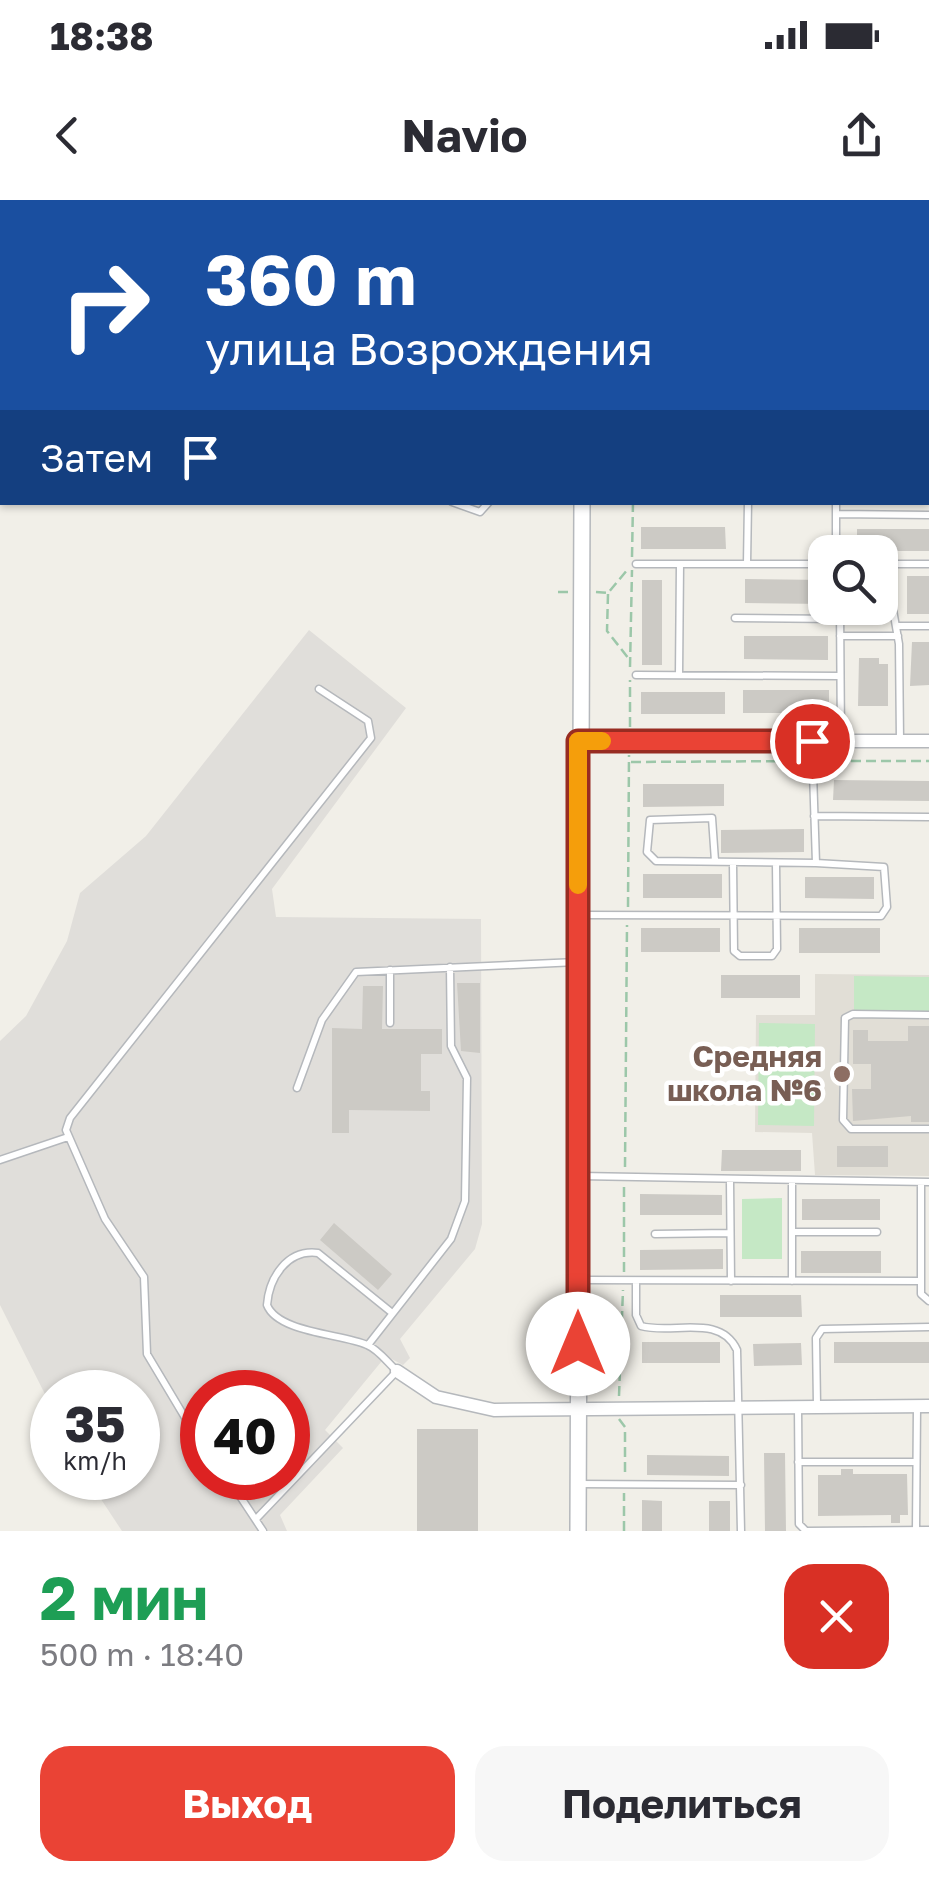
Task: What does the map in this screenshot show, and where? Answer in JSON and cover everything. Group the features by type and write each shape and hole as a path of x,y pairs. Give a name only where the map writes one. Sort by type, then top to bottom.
{"street":[{"path":"578,1531 578,741 582,505"},
{"path":"578,741 929,740"},
{"path":"397,1371 424,1392 465,1406 513,1410 923,1406"}],"lane":[{"path":"460,505 480,512 487,505"},
{"path":"748,505 748,564"},
{"path":"836,505 836,535"},
{"path":"836,514 929,515"},
{"path":"634,564 808,564"},
{"path":"679,674 680,564"},
{"path":"898,564 929,564"},
{"path":"735,618 808,619"},
{"path":"840,625 841,741"},
{"path":"900,740 896,626 929,626"},
{"path":"840,636 898,636"},
{"path":"636,675 840,676"},
{"path":"180,1409 147,1354 144,1277 105,1219 68,1137 70,1118 371,738 368,721 319,689"},
{"path":"812,741 816,863"},
{"path":"814,816 929,817"},
{"path":"578,915 885,913 884,867 733,864 651,858 650,820 712,818 715,861"},
{"path":"733,864 734,951 740,956 772,956 776,949 776,864"},
{"path":"296,1088 322,1020 352,976 450,966 578,962"},
{"path":"368,1345 450,1239 465,1200 467,1078 451,1046 450,966"},
{"path":"390,970 390,1023"},
{"path":"929,1015 853,1014 845,1018 843,1120 851,1129 929,1130"},
{"path":"0,1160 68,1137"},
{"path":"578,1176 925,1182 920,1281 921,1294 929,1301"},
{"path":"730,1181 730,1281"},
{"path":"792,1181 792,1281"},
{"path":"792,1232 877,1232"},
{"path":"654,1234 730,1233"},
{"path":"258,1518 397,1371 368,1345 333,1338 274,1316 267,1305 274,1275 291,1260 318,1253 391,1312"},
{"path":"577,1280 920,1281"},
{"path":"636,1282 636,1315 641,1326 713,1329 728,1336 739,1359 741,1531"},
{"path":"816,1406 816,1338 822,1329 929,1327"},
{"path":"798,1406 800,1524 806,1531 929,1530"},
{"path":"916,1531 916,1462 923,1406"},
{"path":"798,1462 916,1462"},
{"path":"578,1484 741,1485"},
{"path":"244,1500 263,1531"}],"path":[{"path":"624,1531 625,1428 619,1407 624,1281 633,505"},
{"path":"630,661 607,631 608,592 634,564"},
{"path":"558,592 608,592"},
{"path":"629,762 929,761"}],"shaded area":[{"path":"309,630 406,708 272,889 276,917 481,919 482,1224 475,1249 400,1339 410,1358 403,1365 386,1356 325,1430 343,1448 310,1483 310,1370 180,1370 180,1500 294,1500 280,1515 287,1531 122,1531 102,1500 160,1500 160,1370 33,1370 0,1305 0,1041 26,1016 67,941 80,893 146,836"},
{"name":"Средняя школа №6","path":"815,974 929,975 929,1176 815,1175 812,1133 755,1132 756,1015 815,1015"}],"green space":[{"path":"854,976 929,977 929,1012 854,1011"},
{"path":"759,1023 815,1024 814,1126 758,1125"},
{"path":"782,1198 782,1259 742,1259 742,1199"}],"building":[{"path":"641,527 725,527 726,549 641,549"},
{"path":"857,529 929,529 929,551 898,551 898,535 857,535"},
{"path":"907,576 929,576 929,614 907,614"},
{"path":"745,579 808,580 808,604 745,603"},
{"path":"642,580 662,580 662,665 642,665"},
{"path":"744,636 828,636 828,660 744,659"},
{"path":"912,642 929,642 929,685 910,686"},
{"path":"859,658 879,658 879,664 888,664 888,706 858,706"},
{"path":"743,690 829,690 829,713 743,713"},
{"path":"641,692 725,692 725,714 641,714"},
{"path":"834,780 929,781 929,801 833,800"},
{"path":"643,784 724,784 724,806 643,807"},
{"path":"804,829 804,852 721,853 721,830"},
{"path":"643,874 722,874 722,898 643,898"},
{"path":"805,877 874,877 874,899 805,898"},
{"path":"641,928 720,928 720,952 641,952"},
{"path":"799,928 880,928 880,953 799,953"},
{"path":"721,975 800,975 800,998 721,998"},
{"path":"457,983 480,983 480,1053 461,1051"},
{"path":"363,986 383,986 382,1029 442,1029 442,1054 421,1054 421,1091 430,1091 430,1111 349,1110 349,1133 332,1133 332,1028 362,1029"},
{"path":"908,1026 929,1026 929,1122 911,1122 911,1116 853,1121 852,1089 871,1089 871,1064 853,1064 853,1030 868,1030 868,1041 908,1041"},
{"path":"837,1146 888,1146 888,1167 837,1167"},
{"path":"722,1150 801,1150 801,1171 721,1171"},
{"path":"640,1194 722,1195 722,1215 640,1215"},
{"path":"802,1199 880,1199 880,1220 802,1220"},
{"path":"334,1223 392,1274 378,1290 320,1240"},
{"path":"723,1249 723,1269 640,1270 640,1250"},
{"path":"801,1251 881,1251 881,1273 801,1273"},
{"path":"720,1295 801,1295 802,1317 720,1317"},
{"path":"642,1342 720,1342 720,1363 642,1363"},
{"path":"834,1342 929,1342 929,1363 834,1363"},
{"path":"801,1343 802,1365 754,1366 753,1344"},
{"path":"417,1429 478,1429 478,1531 417,1531"},
{"path":"764,1453 785,1453 786,1531 765,1531"},
{"path":"647,1455 729,1456 729,1476 647,1475"},
{"path":"841,1469 853,1469 853,1474 907,1474 908,1515 900,1515 900,1523 891,1523 891,1515 818,1516 818,1475 841,1475"},
{"path":"642,1500 662,1501 662,1531 642,1531"},
{"path":"709,1501 730,1501 730,1531 709,1531"}],"slow traffic":[{"path":"578,885 578,741 602,741"}],"place":[{"name":"Средняя школа №6","path":"842,1074"}],"route":[{"path":"578,1344 578,741 812,741"}]}
